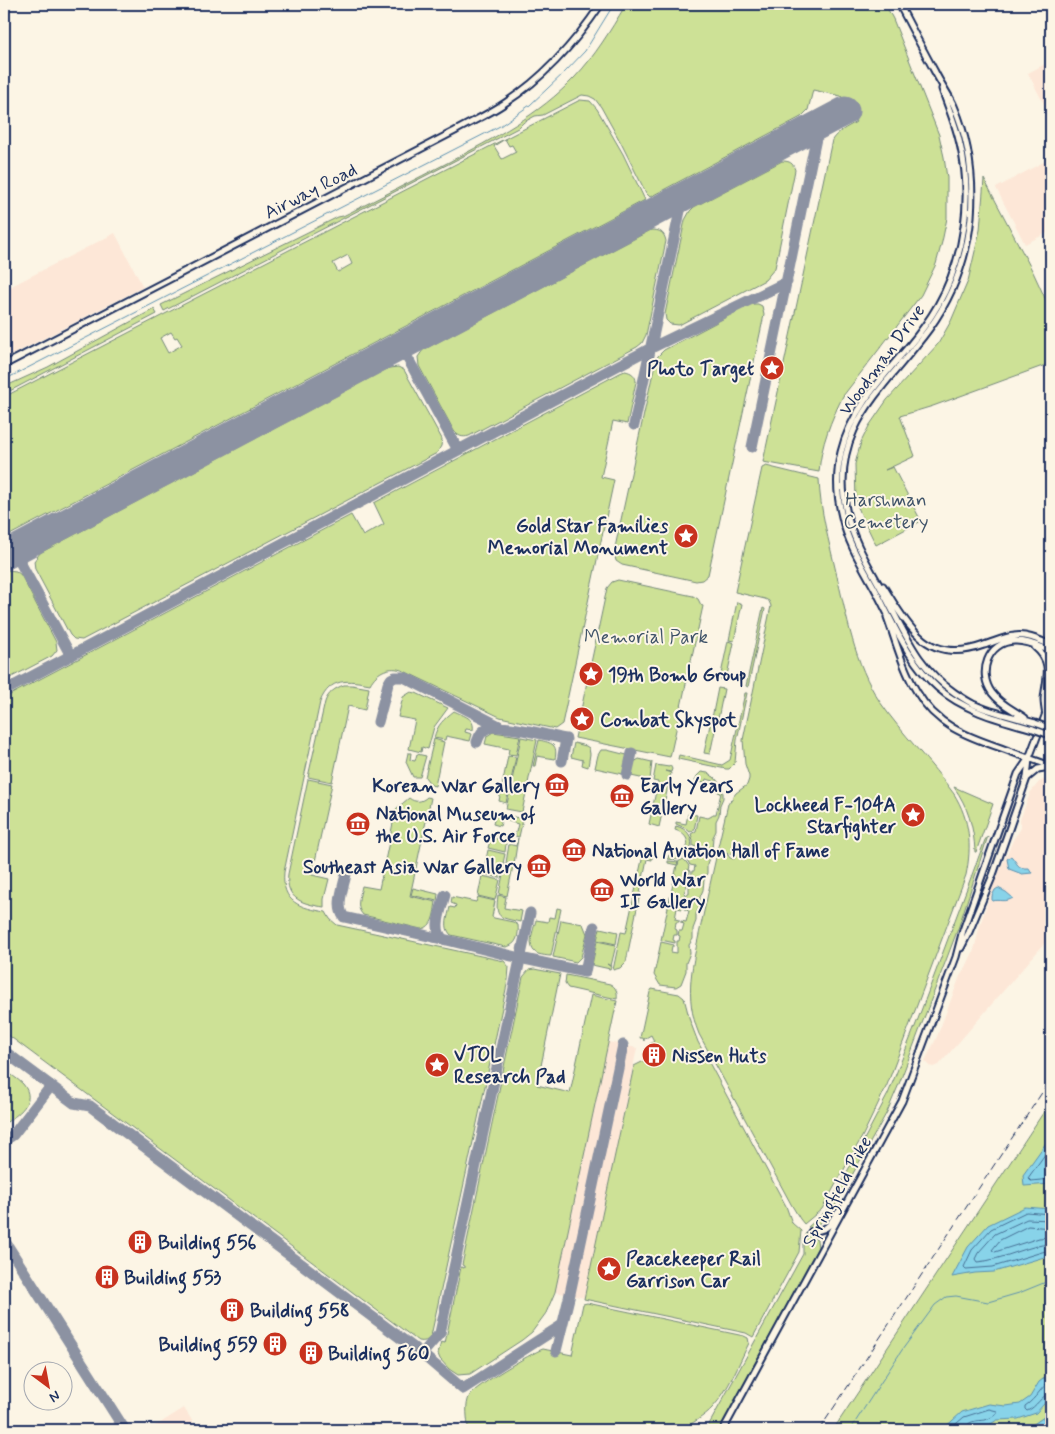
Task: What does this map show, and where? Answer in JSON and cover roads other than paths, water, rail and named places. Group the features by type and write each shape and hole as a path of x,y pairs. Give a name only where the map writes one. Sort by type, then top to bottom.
{"main road":[{"name":"Airway Road","path":"4,365 503,105 549,69 575,41 601,4"},
{"name":"Woodman Drive","path":"899,4 955,108 967,148 972,191 968,235 958,275 939,314 868,404 853,432 844,468 847,514 860,550 912,648 927,669 937,680 974,704 1033,725"},
{"name":"Woodman Drive","path":"936,74 954,122 965,171 966,214 962,241 950,279 939,304 915,338 867,396 852,422 841,452 838,495 842,518 858,558 912,658 923,672 954,700 966,706 987,715 1033,725"},
{"path":"860,550 903,617 920,637 934,647 944,650 962,650 977,648 1008,637 1020,636 1034,638 1051,645"},
{"path":"876,591 906,672 917,693 931,712 948,726 970,737 1051,766"},
{"path":"1050,732 1033,725 997,698 988,687 984,673 988,658 996,648 1008,642 1021,641 1051,651"},
{"path":"1028,643 1041,652 1046,663 1048,674 1044,700 1046,715"},
{"name":"Springfield Pike","path":"723,1430 902,1101 956,957 963,930 1018,774 1029,758 1051,700"},
{"name":"Springfield Pike","path":"956,957 969,932 993,875 1027,778 1029,758"},
{"path":"1027,778 1038,769 1051,766"},
{"path":"811,1232 826,1229 836,1213 844,1207"}],"water":[{"path":"1011,856 1019,866 1029,868 1032,873 1022,874 1009,869 1007,859"},
{"path":"998,888 1013,898 992,901 992,896"},
{"path":"1051,1136 1051,1184 1024,1186 1023,1175"},
{"path":"1025,1207 1051,1209 1051,1255 994,1272 952,1277 968,1247 988,1225"},
{"path":"1051,1373 1051,1396 1036,1413 1018,1419 997,1420 989,1425 979,1425 964,1430 942,1430 962,1412 989,1404 1006,1406 1020,1404 1030,1397 1039,1382"},
{"path":"1051,1412 1051,1429 1025,1430"}],"waterway":[{"path":"4,380 500,126 530,105 585,51 614,4"},
{"path":"850,1430 902,1350 935,1305 946,1297 956,1296 988,1302 1019,1293 1051,1280"}],"railway":[{"path":"819,1430 1051,1079"},
{"path":"604,1259 614,1278"}],"place":[{"name":"Photo Target","path":"772,368"},
{"name":"Gold Star Families Memorial Monument","path":"686,536"},
{"name":"19th Bomb Group","path":"591,674"},
{"name":"Combat Skyspot","path":"582,719"},
{"name":"Korean War Gallery","path":"557,785"},
{"name":"Early Years Gallery","path":"622,796"},
{"name":"Lockheed F-104A Starfighter","path":"913,815"},
{"name":"National Museum of the U.S. Air Force","path":"358,824"},
{"name":"National Aviation Hall of Fame","path":"574,850"},
{"name":"Southeast Asia War Gallery","path":"539,866"},
{"name":"World War II Gallery","path":"602,890"},
{"name":"Nissen Huts","path":"654,1055"},
{"name":"VTOL Research Pad","path":"437,1065"},
{"name":"Building 556","path":"140,1242"},
{"name":"Peacekeeper Rail Garrison Car","path":"609,1269"},
{"name":"Building 553","path":"107,1277"},
{"name":"Building 558","path":"232,1310"},
{"name":"Building 559","path":"275,1344"},
{"name":"Building 560","path":"311,1353"}],"park label":[{"name":"Harshman Cemetery","path":"886,510"},
{"name":"Memorial Park","path":"646,636"}]}
